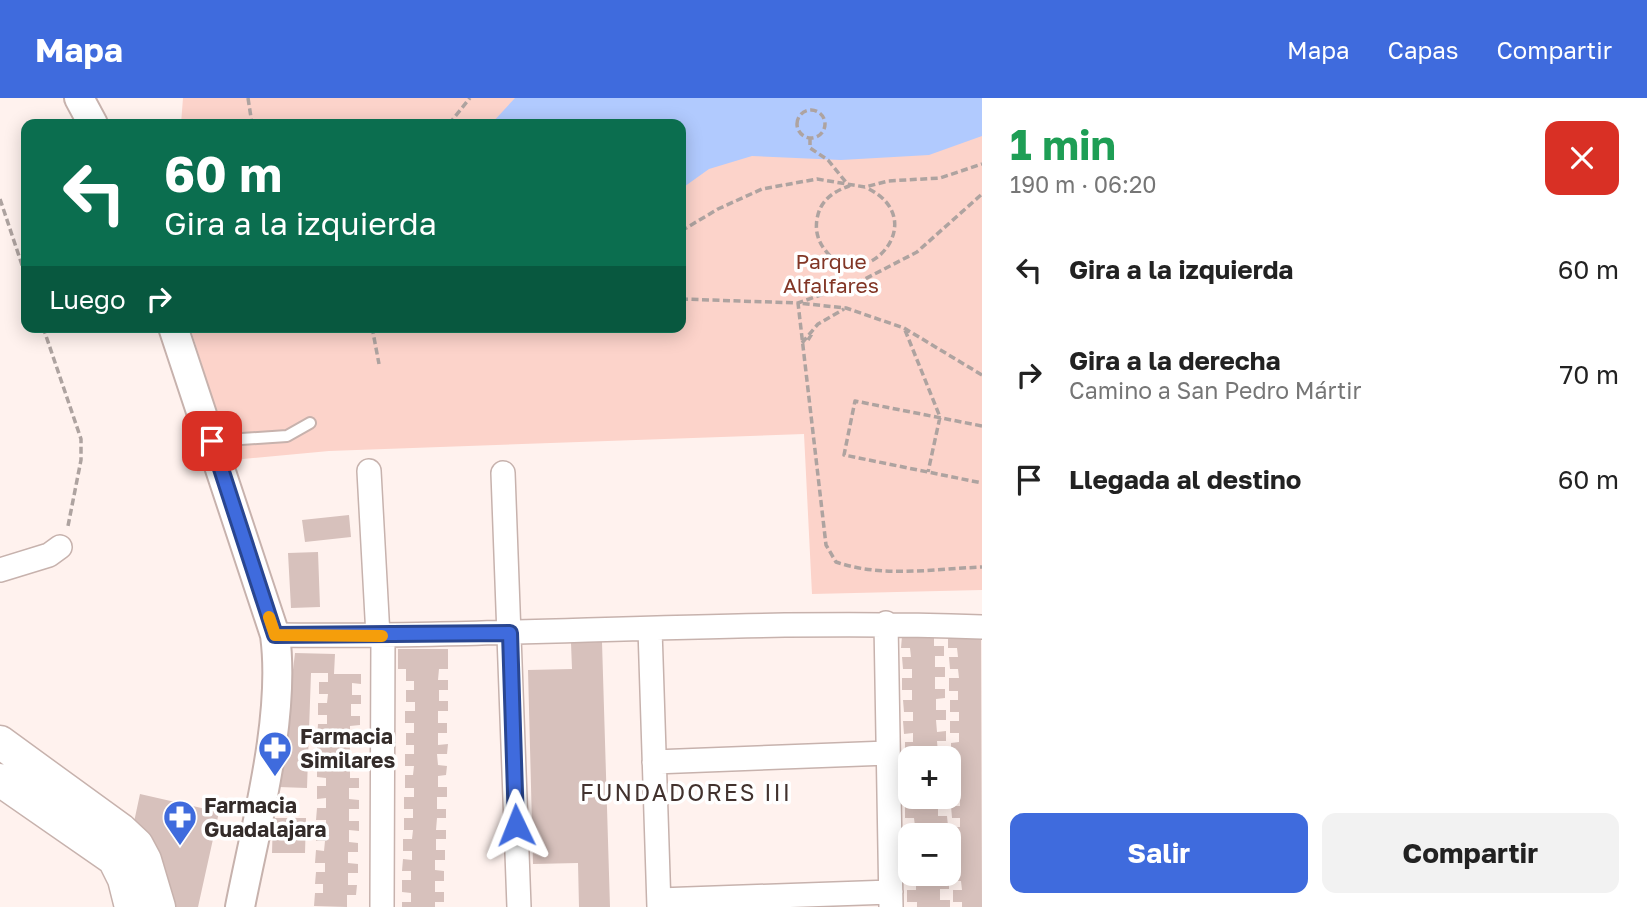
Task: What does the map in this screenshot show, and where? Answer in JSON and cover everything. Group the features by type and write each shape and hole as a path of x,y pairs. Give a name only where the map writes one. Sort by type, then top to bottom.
{"main road":[{"path":"0,742 121,830 137,845 159,907"},
{"path":"0,780 114,859 124,879 131,907"}],"street":[{"path":"79,98 90,119"},
{"path":"179,333 275,635 280,670 276,708 240,907"},
{"path":"369,471 380,636 382,907"},
{"path":"503,473 519,907"},
{"path":"0,570 50,555 60,547"},
{"path":"275,635 380,636 886,623 982,627"},
{"path":"650,629 659,903 891,900 886,623"},
{"path":"654,762 888,753"}],"lane":[{"path":"212,441 287,436 310,423"}],"path":[{"path":"248,98 251,119"},
{"path":"453,119 470,98"},
{"path":"808,110 818,112 824,126 820,135 810,138 801,134 797,123 808,110"},
{"path":"810,138 810,148 828,160 849,186"},
{"path":"686,228 718,209 762,189 817,179 865,187 888,180 940,178 982,164"},
{"path":"849,186 825,199 816,224 817,238 826,252 839,262 856,265 879,256 893,236 894,220 890,205 879,194 865,187"},
{"path":"798,303 863,279 917,252 982,194"},
{"path":"0,199 21,262"},
{"path":"686,299 798,303 846,308 904,328 982,375"},
{"path":"798,303 826,545 836,562 856,569 897,571 982,567"},
{"path":"802,343 818,324 846,308"},
{"path":"808,340 818,324"},
{"path":"904,328 940,417 928,472"},
{"path":"45,333 81,439 81,460 65,538 60,547"},
{"path":"373,333 379,364"},
{"path":"982,426 855,401 844,455 982,483"}],"green space":[{"name":"Parque Alfalfares","path":"183,98 982,98 982,590 812,594 804,434 329,451 232,460 192,333 686,333 686,119 181,119"}],"water":[{"path":"515,98 982,98 982,136 929,155 841,160 752,156 709,169 686,185 686,119 496,119"}],"building":[{"path":"349,515 351,537 305,542 302,520"},
{"path":"318,552 320,607 291,608 288,553"},
{"path":"934,635 934,646 944,646 944,656 935,656 935,667 945,667 945,677 935,677 935,689 945,689 945,698 936,699 936,710 946,710 946,720 936,720 937,732 946,731 946,741 937,741 937,746 905,746 905,742 913,742 913,733 904,734 903,721 913,721 913,712 904,712 903,700 912,700 912,690 902,690 902,678 912,678 912,669 903,669 902,657 911,657 910,648 901,648 902,636"},
{"path":"981,635 982,907 962,907 962,902 953,902 953,890 962,890 961,823 960,818 952,818 951,809 961,809 961,746 951,746 951,743 959,742 959,733 950,733 950,721 959,721 959,712 950,712 950,700 958,700 958,691 949,691 949,678 959,678 958,669 950,669 949,657 958,657 957,648 948,648 948,636"},
{"path":"602,642 610,907 579,907 578,863 533,864 528,670 572,669 571,643"},
{"path":"398,649 448,649 448,669 439,669 438,680 448,680 448,690 439,690 439,701 448,701 448,711 438,711 438,723 447,723 447,733 438,733 438,745 448,744 447,754 437,754 438,765 447,766 446,775 438,776 438,787 447,787 447,797 437,797 437,809 446,809 446,818 437,818 436,830 446,830 446,839 436,839 436,850 445,850 445,860 435,860 435,870 444,871 444,881 435,881 435,892 444,892 444,902 435,902 435,907 402,907 402,902 411,902 411,893 402,892 402,880 411,880 411,871 402,871 403,859 412,860 412,851 403,851 403,839 412,839 413,830 404,830 404,818 413,818 413,809 404,809 404,797 414,797 414,788 405,788 405,775 413,775 414,766 405,766 405,754 414,754 414,745 406,745 406,733 414,733 414,723 405,723 405,711 415,711 415,702 406,702 406,690 414,690 414,681 406,681 406,669 398,669"},
{"path":"295,653 335,654 334,674 361,674 361,684 352,683 352,695 361,695 361,704 351,704 351,716 360,716 360,725 350,726 350,737 359,737 359,747 350,747 349,758 359,757 359,768 350,767 350,778 359,778 359,788 349,788 349,799 359,800 359,809 349,809 349,821 359,821 359,831 349,830 349,842 358,843 358,852 348,852 348,863 358,864 358,873 348,873 348,885 357,885 356,895 347,895 347,907 314,906 315,893 323,893 323,884 315,884 316,872 325,872 325,863 315,863 316,850 324,851 325,841 316,841 317,829 326,829 326,820 316,820 317,808 326,808 326,798 317,799 317,786 326,786 326,778 317,777 317,766 326,766 326,757 317,757 317,745 326,746 326,737 317,737 318,724 327,724 327,715 318,715 318,703 327,703 328,694 319,694 319,682 328,682 328,673 311,673 307,788 279,787"},
{"name":"Farmacia Guadalajara","path":"140,794 219,812 198,907 174,907 134,822"},
{"path":"905,809 938,809 938,816 947,816 948,823 915,823 914,818 905,818"},
{"path":"273,818 306,818 305,853 272,853"},
{"path":"916,886 949,886 949,889 940,889 940,900 950,900 950,907 917,907 917,902 907,902 907,890 916,890"}],"waterway":[{"path":"0,762 31,783"}],"slow traffic":[{"path":"269,617 275,635 382,636"}],"place":[{"name":"Farmacia Similares","path":"275,778"},
{"name":"Farmacia Guadalajara","path":"180,847"}],"district":[{"name":"FUNDADORES III","path":"686,792"}],"route":[{"path":"212,441 275,635 510,633 516,825"}]}
